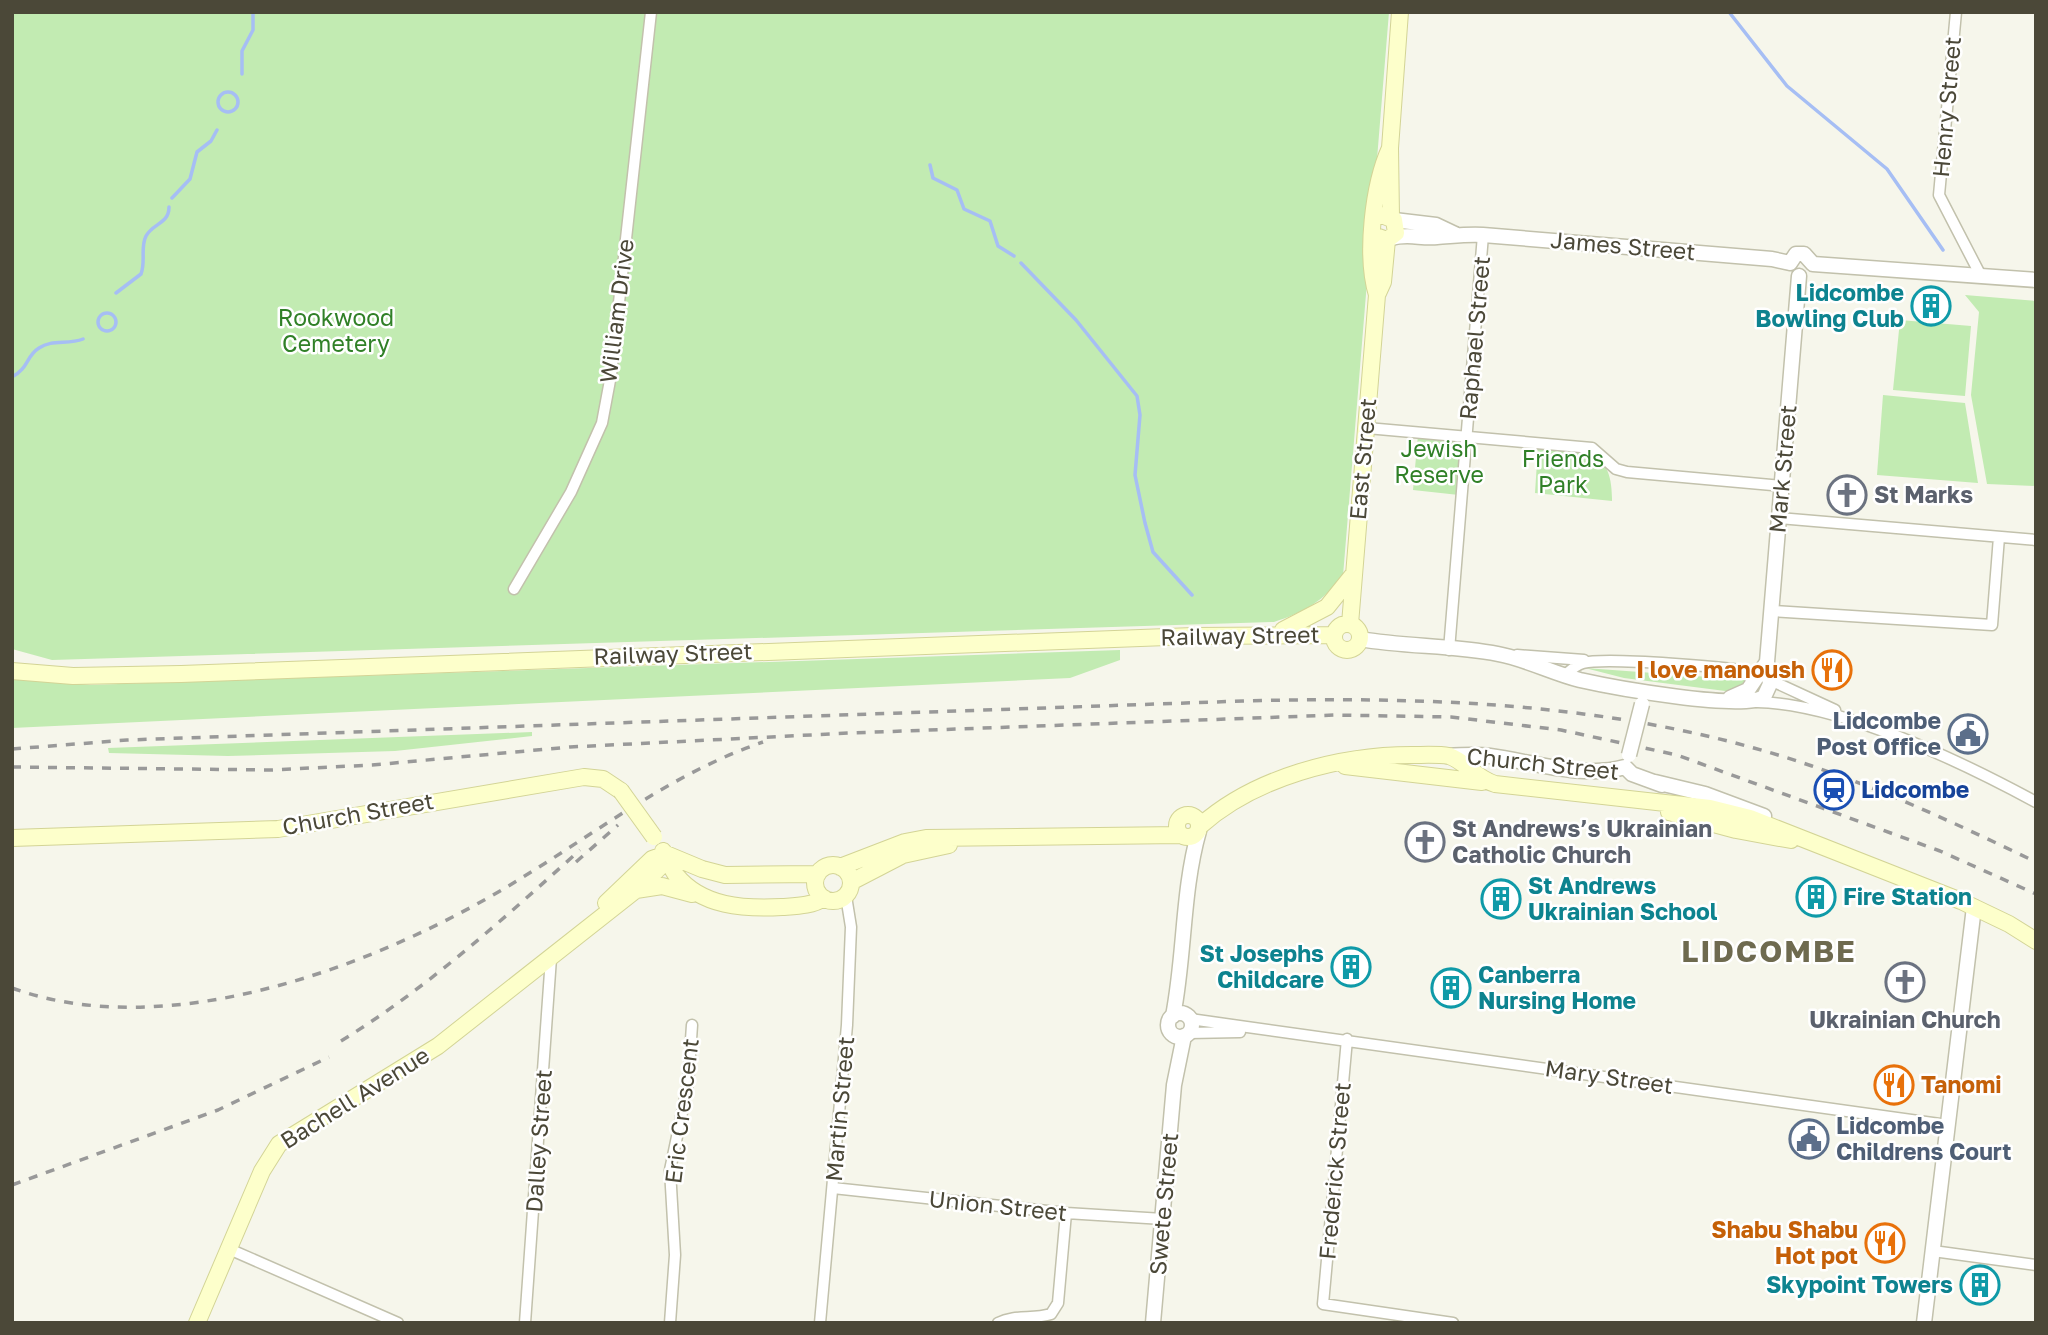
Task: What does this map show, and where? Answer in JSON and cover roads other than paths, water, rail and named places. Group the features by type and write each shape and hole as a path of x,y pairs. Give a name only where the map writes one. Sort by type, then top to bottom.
{"main road":[{"name":"East Street","path":"1350,624 1377,295 1373,282 1385,228 1400,12"},
{"path":"1260,635 1291,627 1317,614 1340,594 1353,573"},
{"path":"1350,624 1358,629 1360,639 1355,647 1345,650 1337,645 1334,635 1340,626 1350,624"},
{"name":"Railway Street","path":"12,671 73,676 181,674 1260,635 1334,635"},
{"name":"Church Street","path":"840,867 905,842 943,837 1133,835 1188,827 1296,774 1374,756 1447,756 1480,779 1495,784 1702,807"},
{"path":"1331,766 1465,766"},
{"path":"1354,767 1495,784"},
{"name":"Church Street","path":"12,838 278,829 584,777 603,779 621,791 681,880 722,904 746,908 770,907 809,904 824,898"},
{"path":"1599,797 1746,832 1823,846"},
{"path":"1702,807 1712,816 1800,841"},
{"path":"1702,807 1760,821 1823,846 1974,907 2036,941"},
{"name":"Church Street","path":"848,889 903,856 986,837"},
{"name":"Church Street","path":"666,854 725,875 818,874"},
{"name":"Bachell Avenue","path":"197,1323 266,1161 279,1144 415,1062 636,890 657,871 666,854"},
{"name":"Bachell Avenue","path":"586,929 611,897 652,859 666,854"},
{"path":"826,867 840,867 847,871 848,889 835,901 824,898 816,887 818,874 826,867"},
{"path":"636,890 668,887 722,904"}],"street":[{"name":"William Drive","path":"514,589 571,492 601,423 611,375 651,12"},
{"name":"Henry Street","path":"1956,12 1939,195 1981,276"},
{"name":"James Street","path":"1385,228 1437,225 1455,234 1772,259 1790,263"},
{"name":"Raphael Street","path":"1449,650 1483,235"},
{"path":"1813,264 1809,274 1799,276 1793,273 1790,263 1796,254 1804,254 1813,264 2036,280"},
{"name":"Mark Street","path":"1763,670 1772,611 1799,276"},
{"path":"1367,428 1592,449 1616,469 1627,472 1782,486"},
{"path":"1779,518 2036,540"},
{"path":"1772,611 1992,625 1999,537"},
{"path":"1360,639 1449,650 1763,670 1888,735 2036,802"},
{"path":"1488,652 1644,698 1797,706 1888,735"},
{"path":"1565,675 1584,663 1605,662"},
{"path":"1714,700 1745,692 1763,670"},
{"path":"1753,702 1765,697 1763,670"},
{"path":"1627,761 1644,698"},
{"name":"Church Street","path":"1447,756 1478,755 1537,765 1598,770 1627,761 1630,773 1690,798 1702,807"},
{"path":"1465,766 1537,765"},
{"path":"1655,782 1724,800 1790,826 1823,846"},
{"name":"Swete Street","path":"1153,1323 1174,1085 1183,1025 1182,970 1192,868 1188,827"},
{"name":"Martin Street","path":"820,1323 847,1025 851,926 848,889"},
{"path":"1924,1323 1974,907"},
{"name":"Dalley Street","path":"525,1323 551,958"},
{"name":"Eric Crescent","path":"670,1323 675,1255 670,1170 688,1084 692,1025"},
{"name":"Mary Street","path":"1183,1025 1347,1039 1947,1125"},
{"name":"Frederick Street","path":"1347,1039 1323,1304 1453,1323"},
{"name":"Union Street","path":"833,1188 1066,1213 1163,1219"},
{"path":"998,1323 1012,1316 1038,1318 1051,1314 1058,1303 1066,1213"},
{"path":"229,1249 398,1323"},
{"path":"1933,1251 2036,1265"}],"waterway":[{"path":"242,74 242,51 253,30 253,12"},
{"path":"1729,12 1787,86 1887,169 1943,250"},
{"path":"228,92 235,95 238,102 235,109 228,112 221,109 218,102 221,95 228,92"},
{"path":"172,198 190,179 197,152 211,141 217,130"},
{"path":"930,165 933,178 957,190 964,209 990,221 998,246 1014,256"},
{"path":"116,293 141,274 146,236 164,220 169,207"},
{"path":"1021,263 1076,320 1137,396 1140,415 1135,475 1153,552 1192,595"},
{"path":"103,313 111,313 116,322 114,329 103,331 98,326 98,318 103,313"},
{"path":"12,377 22,370 35,351 44,345 83,339"}],"railway":[{"path":"12,749 127,740 1243,701 1387,700 1459,703 1602,716 1743,745 1869,787 2036,862"},
{"path":"12,767 271,770 372,765 570,747 850,733 1335,715 1451,717 1561,730 1677,755 1940,851 2036,894"},
{"path":"12,988 73,1003 138,1007 204,1001 271,987 337,967 401,942 461,913 666,787 697,770 763,742"},
{"path":"576,862 618,825"},
{"path":"341,1041 435,975 494,927 580,850"},
{"path":"12,1185 218,1110 329,1057"}],"place":[{"name":"Lidcombe Bowling Club","path":"1931,306"},
{"name":"St Marks","path":"1847,495"},
{"name":"I love manoush","path":"1832,670"},
{"name":"Lidcombe Post Office","path":"1968,734"},
{"name":"Lidcombe","path":"1834,790"},
{"name":"St Andrews’s Ukrainian Catholic Church","path":"1425,842"},
{"name":"Fire Station","path":"1816,897"},
{"name":"St Andrews Ukrainian School","path":"1501,899"},
{"name":"St Josephs Childcare","path":"1351,967"},
{"name":"Ukrainian Church","path":"1905,982"},
{"name":"Canberra Nursing Home","path":"1451,988"},
{"name":"Tanomi","path":"1894,1085"},
{"name":"Lidcombe Childrens Court","path":"1809,1139"},
{"name":"Shabu Shabu Hot pot","path":"1885,1243"},
{"name":"Skypoint Towers","path":"1980,1285"}],"district":[{"name":"LIDCOMBE","path":"1769,952"}],"park label":[{"name":"Rookwood Cemetery","path":"336,331"},
{"name":"Jewish Reserve","path":"1439,462"},
{"name":"Friends Park","path":"1563,472"}]}
